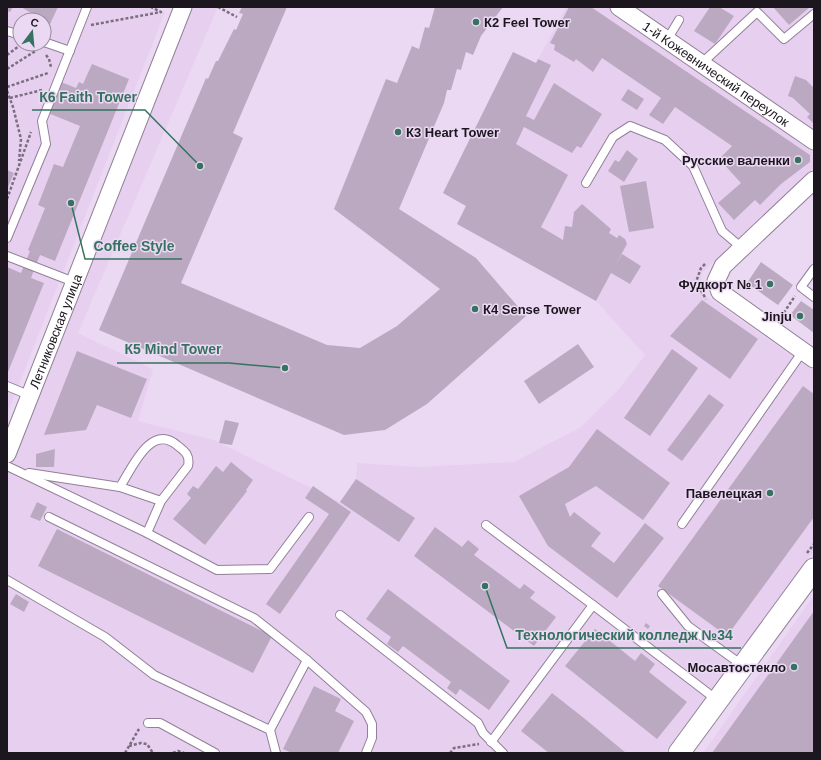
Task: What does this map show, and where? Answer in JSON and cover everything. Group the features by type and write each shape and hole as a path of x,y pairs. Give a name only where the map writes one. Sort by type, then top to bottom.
{"street":[{"name":"Летниковская улица","path":"8,450 31,396 74,282 183,7"},
{"name":"1-й Кожевнический переулок","path":"619,7 814,141"},
{"path":"808,355 720,292 712,269 723,266 814,180"},
{"path":"679,753 814,569"}],"lane":[{"path":"7,238 46,144 42,121 87,7"},
{"path":"702,64 757,12 784,39 814,14"},
{"path":"667,40 679,20"},
{"path":"52,48 70,51"},
{"path":"586,183 613,137 630,126 665,140 693,166 722,231 742,248"},
{"path":"7,256 74,282"},
{"path":"814,269 800,287 814,297"},
{"path":"682,524 759,417 808,355"},
{"path":"7,386 31,396"},
{"path":"120,487 149,443 157,439 165,439 174,442 187,453 190,460 188,466 162,501 147,533"},
{"path":"7,466 147,533 217,570 270,569 309,517"},
{"path":"20,472 120,487 162,501"},
{"path":"49,517 254,618 307,660 366,712 372,724 372,738 366,753"},
{"path":"486,525 717,700"},
{"path":"7,580 105,637 154,675 270,730"},
{"path":"662,594 688,626 743,665"},
{"path":"491,742 593,605"},
{"path":"340,615 478,723 483,733 503,753"},
{"path":"276,753 270,730 307,660"},
{"path":"148,723 160,723 200,749 216,753"}],"path":[{"path":"79,28 162,12 151,7"},
{"path":"218,7 237,17"},
{"path":"7,69 33,52"},
{"path":"7,87 52,72"},
{"path":"10,98 48,89"},
{"path":"7,91 21,139 19,165"},
{"path":"709,302 703,298 696,282 701,268 712,269"},
{"path":"778,320 800,287"},
{"path":"125,753 140,728 148,723"},
{"path":"450,753 454,748 491,742"},
{"path":"129,746 141,743 146,744 154,753"},
{"path":"173,753 178,751 184,753"}],"shaded area":[{"path":"7,7 152,7 165,12 7,415"},
{"path":"191,7 218,7 78,333 153,369 138,421 214,440 340,502 356,479 357,463 417,467 514,462 581,427 619,389 645,355 596,301 457,224 466,206 443,193 513,52 536,63 566,7 607,7 814,153 814,168 702,273 700,285 706,296 814,371 814,551 664,753 7,753 7,466 54,358 161,77"},
{"path":"632,7 814,7 814,134"},
{"name":"Мосавтостекло","path":"814,595 814,753 703,753"}],"building":[{"path":"7,7 13,7 10,12 7,11"},
{"path":"21,7 58,7 52,20 52,12 30,12"},
{"path":"242,7 287,7 233,133 243,138 181,283 327,345 360,348 397,326 440,289 334,209 386,79 397,83 412,46 419,49 425,27 429,28 435,7 503,7 481,36 473,55 466,52 461,70 457,69 451,90 447,90 444,103 399,209 476,258 526,316 427,404 385,430 344,435 99,330 206,78 208,79 216,61 218,61 234,29 236,30 243,14 239,13"},
{"path":"569,7 591,7 810,155 810,162 781,184 760,205 755,200 734,220 718,203 741,183 719,159 732,146 675,107 663,124 649,115 661,98 602,58 593,72 576,59 574,62 554,50 555,45 550,43"},
{"path":"710,7 719,7 734,16 715,44 694,31"},
{"path":"773,7 810,7 789,25"},
{"path":"513,52 536,63 538,59 551,65 526,116 534,120 554,83 602,114 581,148 577,146 572,153 524,127 516,144 568,175 541,227 563,240 565,226 572,227 574,212 582,204 611,229 609,233 617,238 619,235 625,239 627,244 616,264 622,254 641,266 630,284 611,273 596,301 457,224 466,206 443,193"},
{"path":"92,64 129,79 55,261 40,255 31,278 44,283 8,372 7,267 21,273 30,251 28,250 45,208 38,205 54,164 63,167 80,126 48,113 61,82 76,88 79,82 83,84"},
{"path":"795,76 806,80 814,88 814,124 807,117 810,114 793,98 788,96"},
{"path":"628,89 644,99 637,110 621,100"},
{"path":"627,150 638,159 624,182 608,171 615,160 619,162"},
{"path":"7,170 14,173 7,190"},
{"path":"646,181 654,228 629,232 620,186"},
{"path":"761,262 793,285 778,305 747,283"},
{"path":"702,300 758,339 730,379 670,336"},
{"path":"801,301 814,310 814,333 790,315"},
{"path":"578,344 594,367 539,404 524,381"},
{"path":"672,349 698,368 650,436 624,418"},
{"path":"77,351 147,379 131,418 97,405 86,430 44,435"},
{"name":"Павелецкая","path":"803,386 814,394 814,517 727,636 658,586"},
{"path":"709,394 724,405 682,461 667,450"},
{"path":"225,420 239,423 232,445 219,443"},
{"path":"597,429 670,483 643,520 596,486 565,504 570,517 574,512 601,533 591,546 614,563 645,523 664,538 617,598 548,546 519,496 569,467"},
{"path":"55,449 54,467 36,467 36,454"},
{"path":"231,462 253,480 246,490 247,491 205,545 173,519 191,498 187,494 193,486 198,489 216,466 223,472"},
{"path":"356,479 415,518 399,542 340,502"},
{"path":"313,486 351,512 280,614 266,604 329,514 305,498"},
{"path":"37,502 47,507 40,521 30,517"},
{"path":"435,527 462,547 468,540 479,549 474,555 520,589 524,584 535,592 530,598 556,617 534,646 414,556"},
{"path":"57,529 272,636 253,673 38,566"},
{"path":"388,589 510,681 489,710 460,689 456,695 447,688 451,682 403,646 398,652 387,644 391,637 366,619"},
{"path":"16,594 29,602 24,612 10,604"},
{"name":"Мосавтостекло","path":"814,611 814,753 712,753"},
{"path":"646,623 650,626 648,629 644,626"},
{"path":"595,629 635,661 641,653 655,664 649,672 687,702 657,739 565,666"},
{"path":"314,686 341,699 335,711 354,721 338,753 292,753 283,749"},
{"path":"552,693 626,753 549,753 521,731"}],"place":[{"name":"К2 Feel Tower","path":"476,22"},
{"name":"К3 Heart Tower","path":"398,132"},
{"name":"Русские валенки","path":"798,160"},
{"name":"К6 Faith Tower","path":"200,166"},
{"name":"Coffee Style","path":"71,203"},
{"name":"Фудкорт № 1","path":"770,284"},
{"name":"К4 Sense Tower","path":"475,309"},
{"name":"Jinju","path":"800,316"},
{"name":"К5 Mind Tower","path":"285,368"},
{"name":"Павелецкая","path":"770,493"},
{"name":"Технологический колледж №34","path":"485,586"},
{"name":"Мосавтостекло","path":"794,667"}]}
